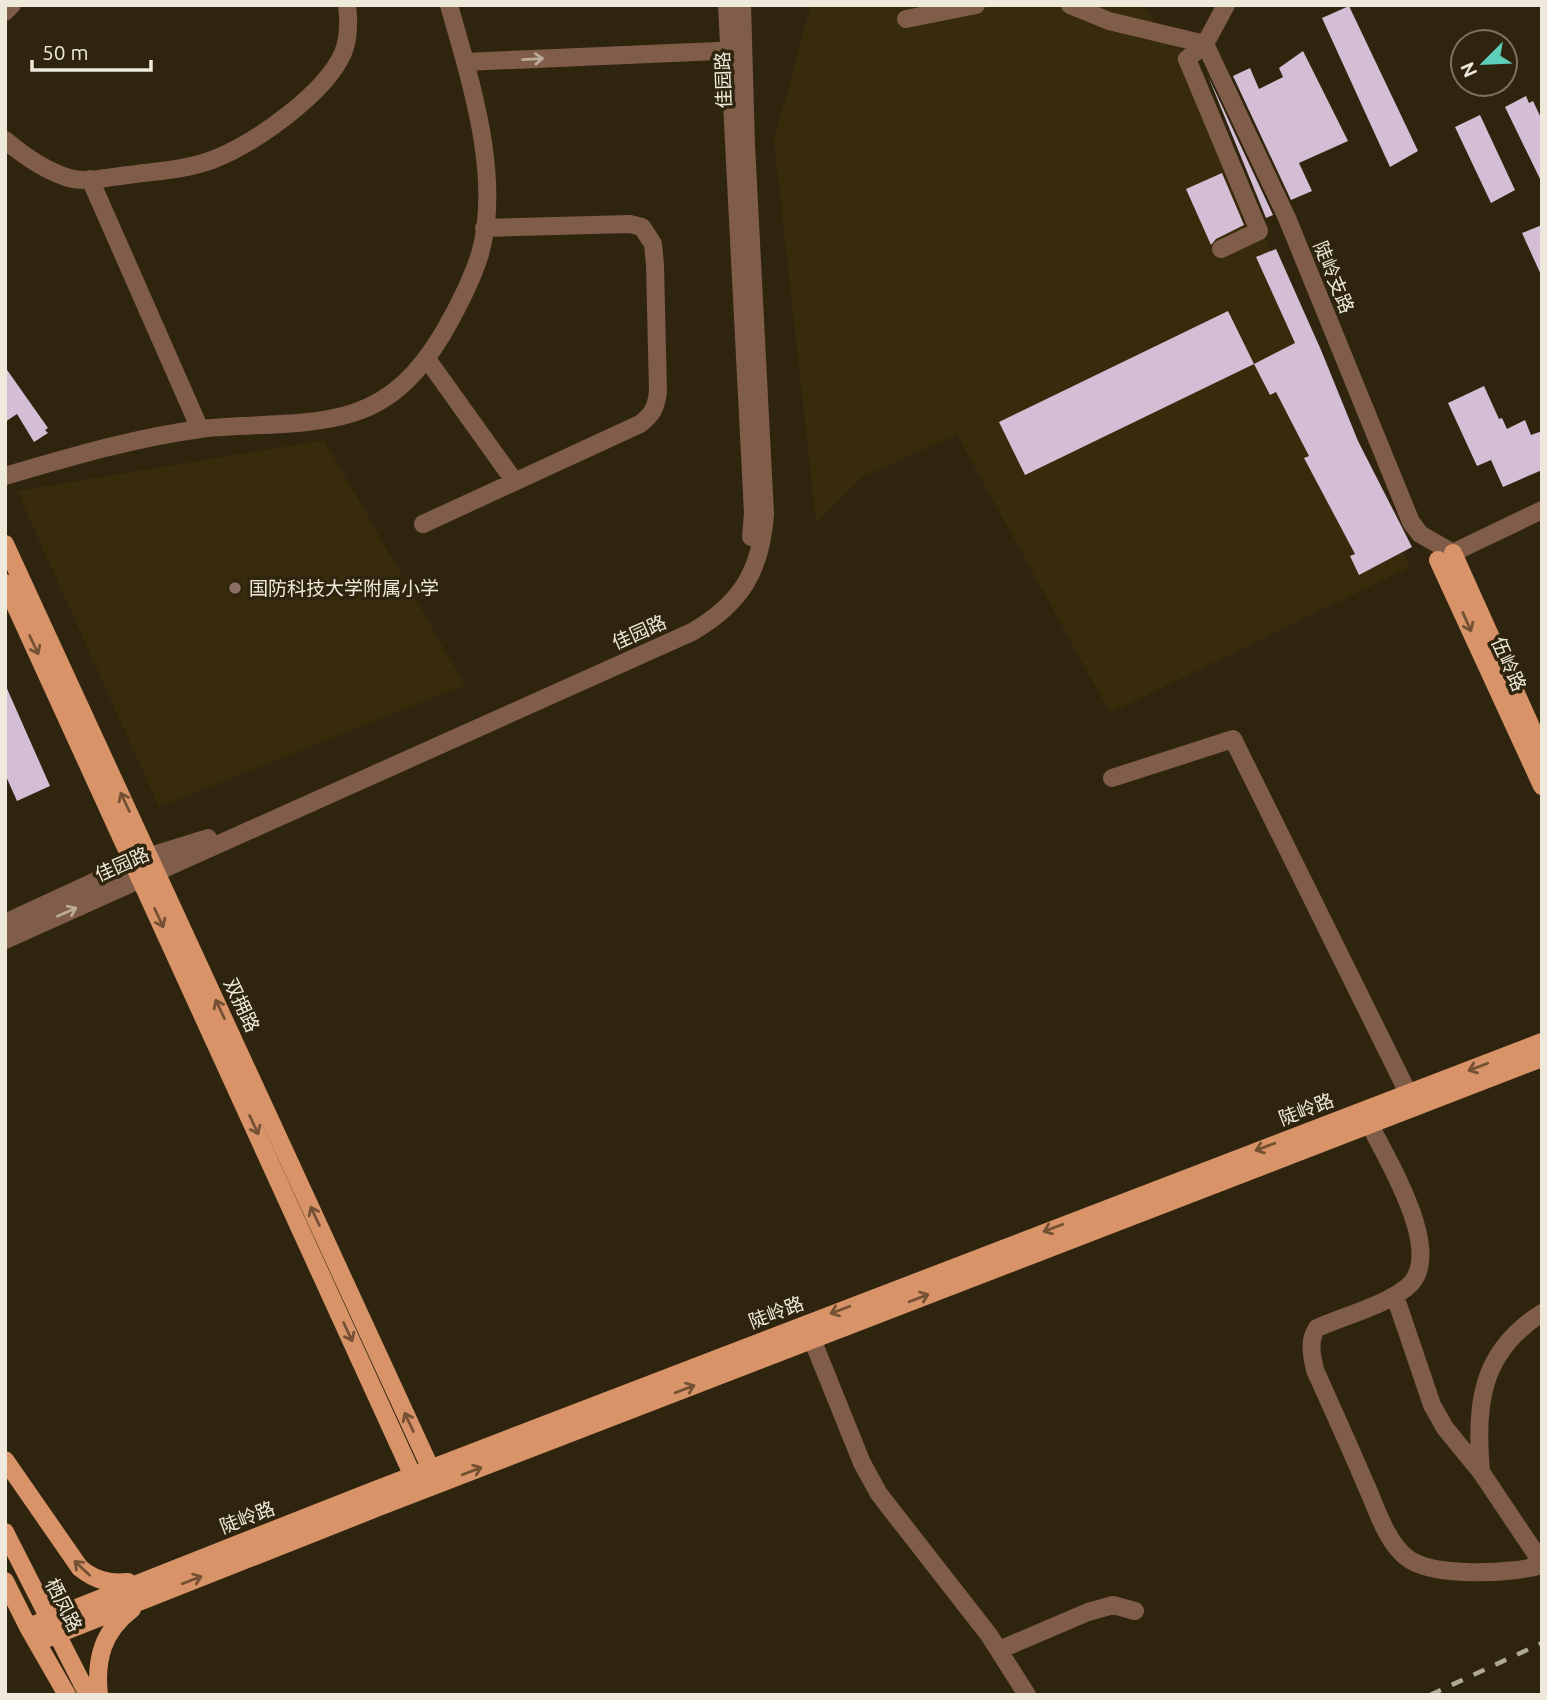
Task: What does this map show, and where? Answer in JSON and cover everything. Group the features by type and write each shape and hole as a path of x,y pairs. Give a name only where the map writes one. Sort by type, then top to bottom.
{"main road":[{"name":"双拥路","path":"5,544 417,1483"},
{"name":"伍岭路","path":"1447,560 1542,751"},
{"name":"伍岭路","path":"1447,560 1542,786"},
{"name":"双拥路","path":"5,583 11,611 145,867 434,1477"},
{"name":"陡岭路","path":"434,1477 1411,1100 1542,1042"},
{"name":"陡岭路","path":"33,1635 417,1483 812,1339 1370,1125 1411,1100 1542,1059"},
{"path":"5,1460 80,1568 103,1581 149,1588"},
{"name":"栖凤路","path":"5,1532 88,1695"},
{"name":"栖凤路","path":"5,1581 67,1695"},
{"path":"99,1695 101,1647 109,1630 149,1588"}],"street":[{"path":"5,12 12,5"},
{"path":"5,140 26,158 70,178 90,179 183,168 211,160 235,150 279,123 330,74 344,52 349,22 347,5"},
{"path":"5,476 104,448 200,429 322,419 353,413 381,401 405,385 427,359 457,310 480,251 486,211 485,165 477,112 449,5"},
{"name":"佳园路","path":"5,923 145,867 692,632 720,615 734,601 756,565 763,543 765,514 736,50 727,5"},
{"name":"佳园路","path":"736,50 741,5"},
{"path":"906,19 976,5"},
{"path":"1070,5 1109,20 1205,44"},
{"path":"1222,249 1259,232 1187,59 1205,44 1226,5"},
{"name":"陡岭支路","path":"1205,44 1287,218 1411,522 1447,560"},
{"path":"465,62 736,50"},
{"path":"90,179 200,429"},
{"path":"423,524 640,424 653,414 658,393 653,244 642,227 629,224 484,228"},
{"path":"427,359 515,481"},
{"path":"1447,560 1542,509"},
{"path":"1447,560 1542,518"},
{"path":"1112,778 1233,739 1411,1100"},
{"name":"佳园路","path":"5,940 145,867"},
{"path":"1370,1125 1410,1206 1422,1254 1419,1272 1409,1286 1395,1296 1317,1328 1312,1336 1315,1370 1387,1531 1407,1558 1424,1567 1490,1573 1525,1570 1542,1564 1481,1472 1445,1428 1432,1405 1395,1296"},
{"path":"1481,1472 1479,1405 1492,1364 1517,1332 1542,1313"},
{"path":"812,1339 862,1463 880,1494 999,1650 1027,1695"},
{"path":"999,1650 1088,1612 1113,1605 1135,1611"}],"shaded area":[{"path":"811,5 1142,5 1187,59 1410,567 1110,713 957,435 864,476 816,523 774,140"},
{"name":"国防科技大学附属小学","path":"324,440 465,685 159,807 17,491"}],"building":[{"path":"1349,6 1418,151 1390,167 1322,18"},
{"path":"1303,51 1348,141 1299,163 1312,191 1291,200 1233,76 1250,68 1259,89 1283,77 1279,68"},
{"path":"1208,76 1273,215 1266,218"},
{"path":"1526,96 1529,103 1533,101 1542,120 1542,183 1505,107"},
{"path":"1480,115 1515,190 1491,203 1455,127"},
{"path":"1222,173 1244,225 1216,239 1211,245 1186,189"},
{"path":"1542,225 1542,277 1522,233"},
{"path":"1276,249 1358,441 1412,547 1359,575 1350,556 1355,554 1304,458 1309,456 1276,392 1270,395 1254,364 1295,343 1256,257"},
{"path":"1228,311 1254,364 1025,475 999,422"},
{"path":"5,367 48,428 45,430 48,433 34,442 17,414 5,422"},
{"path":"1484,386 1499,419 1502,418 1507,429 1525,420 1531,435 1542,431 1542,470 1503,487 1491,460 1477,466 1448,403"},
{"path":"5,684 50,786 17,801 5,774"}],"railway":[{"path":"1430,1695 1542,1643"}],"place":[{"name":"国防科技大学附属小学","path":"235,588"}]}
